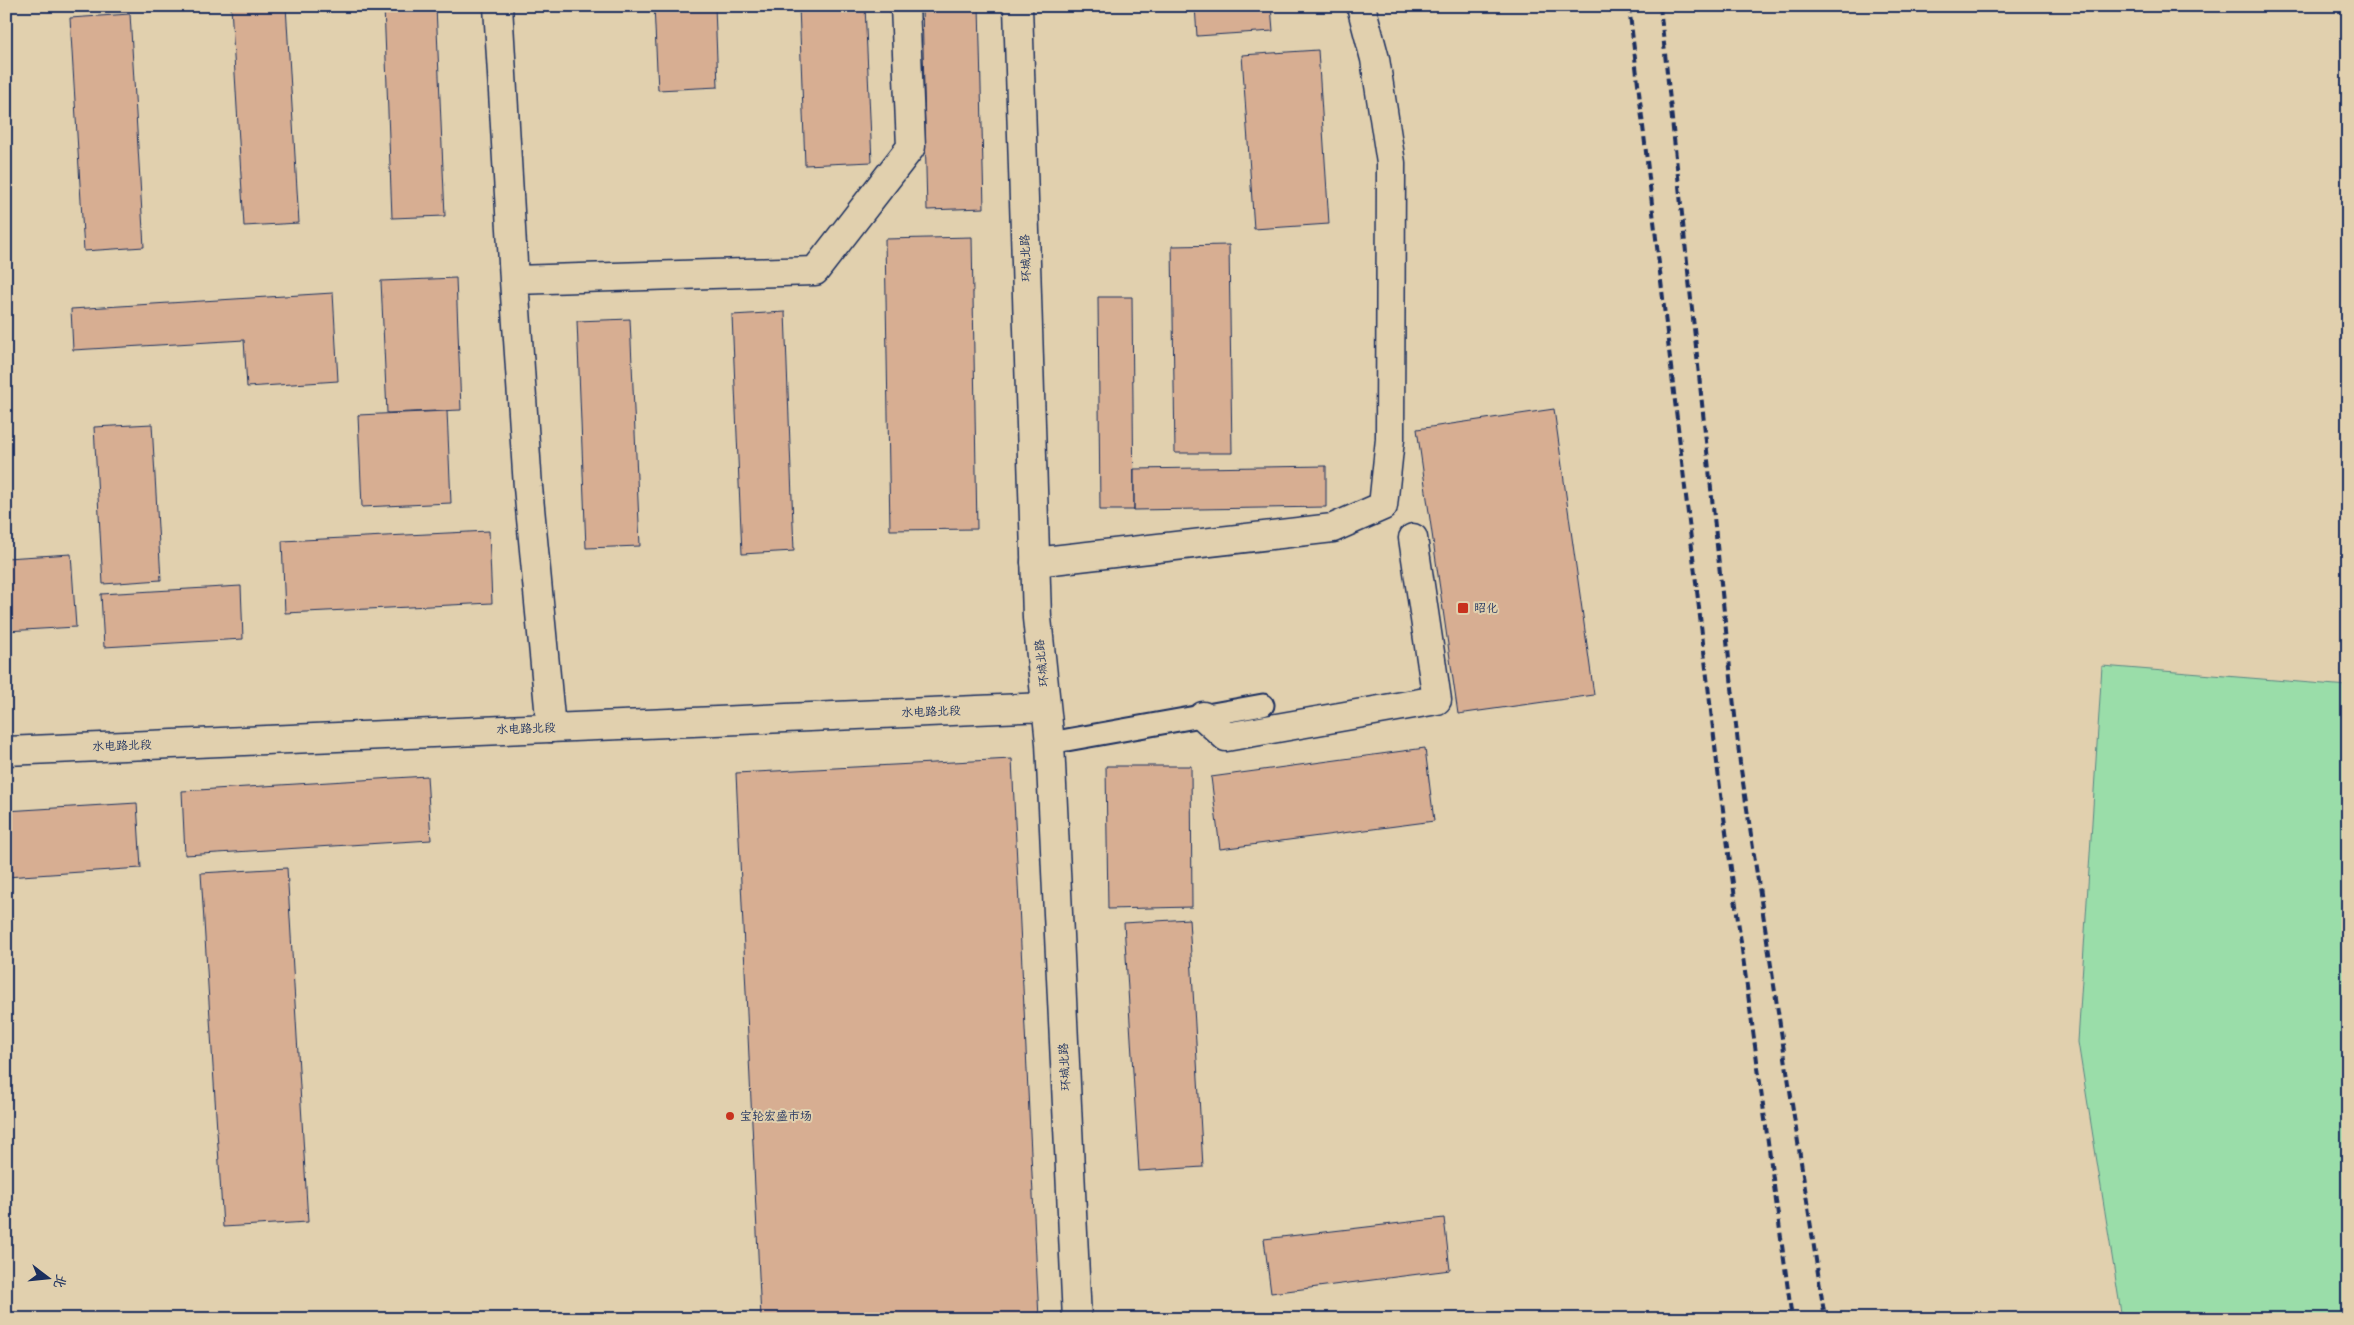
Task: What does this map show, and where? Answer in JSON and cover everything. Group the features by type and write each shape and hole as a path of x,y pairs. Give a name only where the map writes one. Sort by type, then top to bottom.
{"street":[{"path":"498,6 528,487 551,728"},
{"path":"514,280 816,271 911,147 905,6"},
{"name":"环城北路","path":"1018,6 1037,618 1050,743 1077,1319"},
{"path":"1035,562 1333,528 1383,506 1390,439 1391,163 1375,59 1361,6"},
{"path":"1203,716 1226,737 1437,700 1413,538"},
{"name":"水电路北段","path":"6,752 1046,707"}],"lane":[{"path":"1050,743 1263,705"}],"green space":[{"path":"2102,666 2348,686 2348,1319 2122,1319 2078,1042"}],"building":[{"path":"231,6 286,6 299,223 244,226"},
{"path":"384,6 436,6 445,216 392,218"},
{"path":"654,6 715,6 718,87 658,90"},
{"path":"799,6 865,6 872,162 805,165"},
{"path":"922,6 979,6 984,208 927,210"},
{"path":"1195,6 1271,6 1273,31 1197,36"},
{"path":"130,14 144,247 84,251 70,18"},
{"path":"1318,50 1329,224 1254,229 1242,55"},
{"path":"972,237 977,529 890,530 885,239"},
{"path":"1229,245 1232,453 1175,453 1172,246"},
{"path":"456,278 461,410 387,413 381,281"},
{"path":"333,293 338,381 247,387 244,340 73,350 71,309"},
{"path":"1098,297 1132,297 1134,510 1100,510"},
{"path":"785,312 794,551 742,554 732,315"},
{"path":"630,319 640,546 586,548 577,321"},
{"path":"1554,409 1594,695 1458,714 1417,429"},
{"path":"447,411 451,503 362,507 358,415"},
{"path":"152,424 161,580 103,584 94,427"},
{"path":"1326,466 1326,507 1134,510 1134,469"},
{"path":"489,531 492,603 285,613 282,541"},
{"path":"71,554 76,627 6,631 6,558"},
{"path":"241,586 243,639 104,647 101,594"},
{"path":"1425,748 1434,821 1220,849 1211,777"},
{"path":"1012,759 1039,1319 761,1319 736,773"},
{"path":"1106,766 1191,766 1192,907 1108,909"},
{"path":"427,776 431,840 185,855 182,791"},
{"path":"137,803 141,868 6,877 6,811"},
{"path":"287,868 308,1222 223,1227 201,873"},
{"path":"1189,919 1203,1167 1139,1171 1124,923"},
{"path":"1444,1218 1450,1270 1271,1293 1264,1239"}],"railway":[{"path":"1629,6 1719,780 1792,1319"},
{"path":"1660,6 1740,763 1825,1319"}],"place":[{"name":"昭化","path":"1463,608"},
{"name":"宝轮宏盛市场","path":"730,1116"}]}
